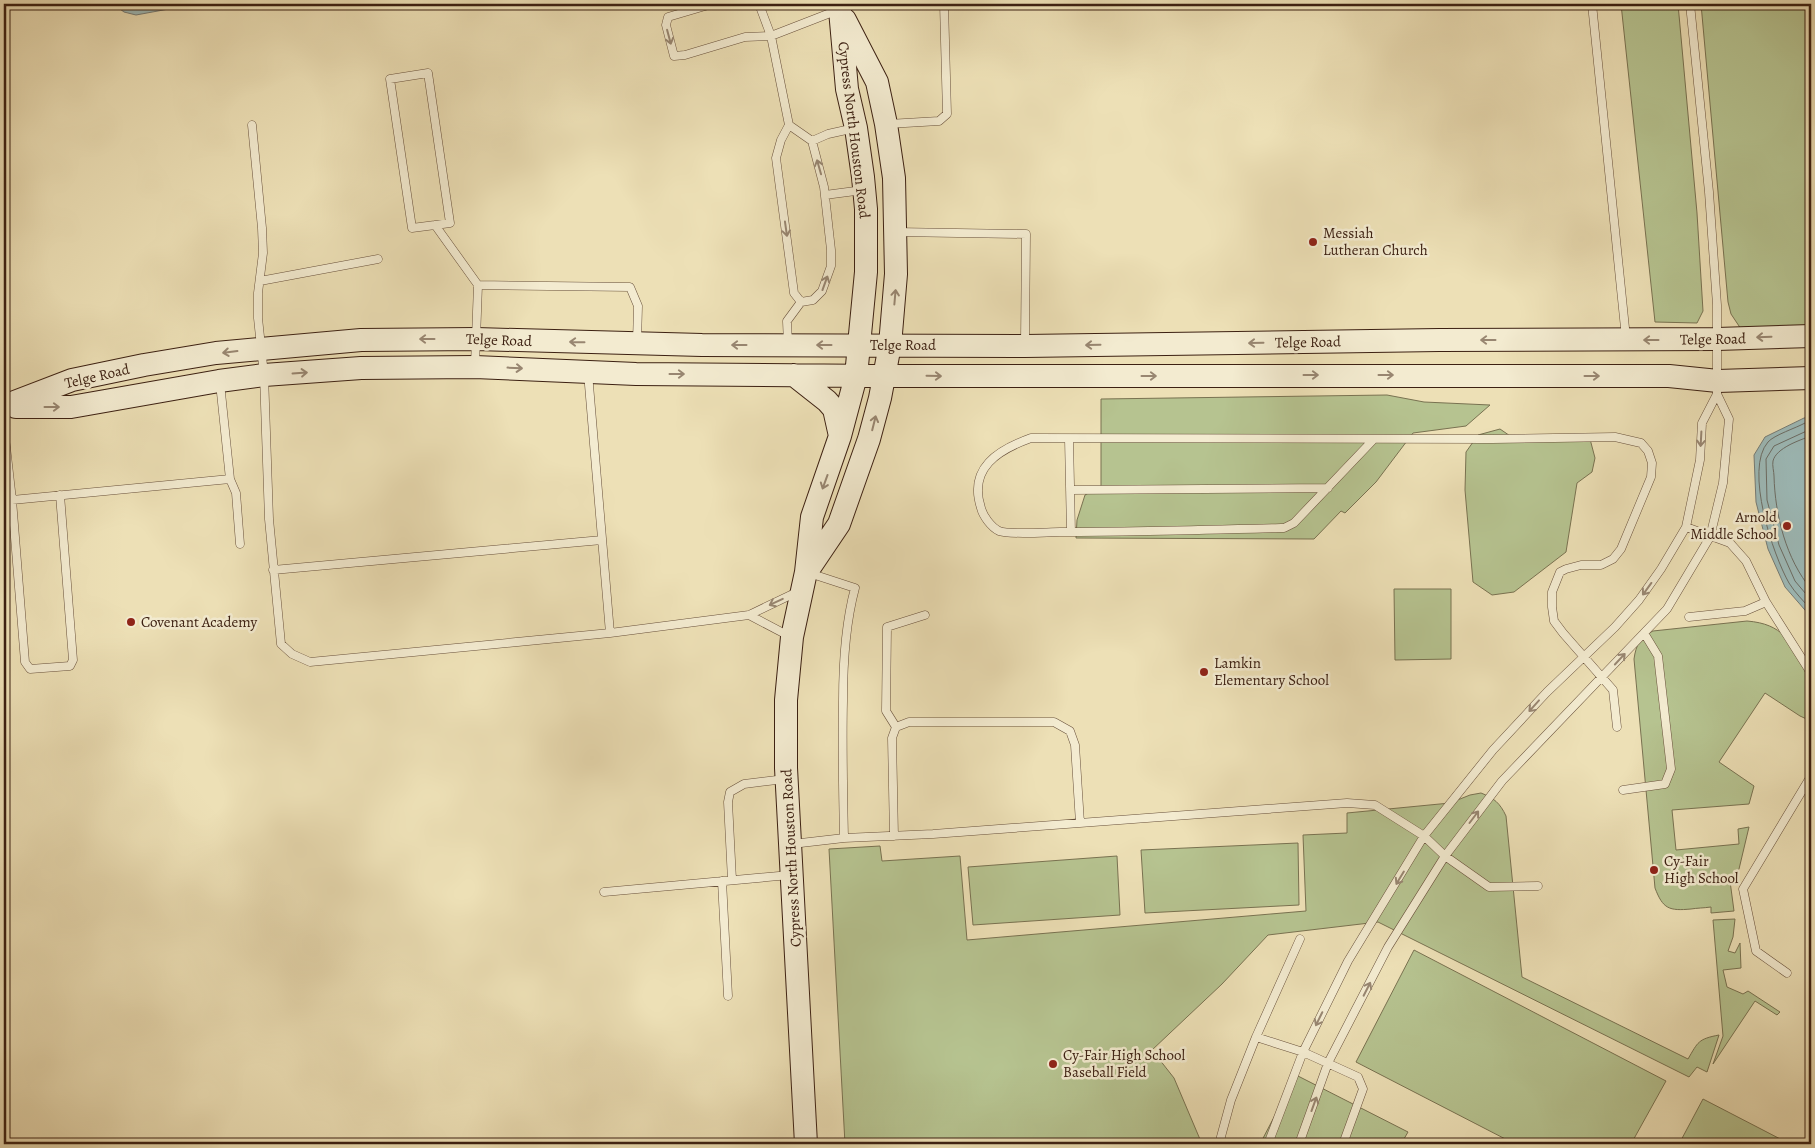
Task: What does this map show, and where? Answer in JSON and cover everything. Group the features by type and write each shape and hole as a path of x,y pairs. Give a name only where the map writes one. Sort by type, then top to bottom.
{"main road":[{"name":"Cypress North Houston Road","path":"804,581 839,524 869,439 885,376 890,345 896,274 894,178 886,124 877,82 839,7"},
{"name":"Cypress North Houston Road","path":"806,1144 786,779 786,700 792,637 804,581 812,517 840,436 856,376 866,272 866,209 864,189 856,128 847,89 839,7"},
{"name":"Telge Road","path":"4,407 72,380 144,365 216,353 361,340 476,339 637,344 1025,346 1439,340 1717,339 1811,336"},
{"path":"1438,375 1439,340"},
{"name":"Telge Road","path":"4,407 71,407 264,375 361,368 475,366 636,374 856,376 1669,376 1717,388 1811,378"},
{"path":"794,375 827,400 834,409 840,436"}],"lane":[{"path":"712,4 668,17 666,25 674,56 686,55 745,38 771,36 839,7"},
{"path":"759,4 771,36 789,125 780,140 776,158 794,293 801,302"},
{"path":"886,124 939,121 948,114 944,4"},
{"path":"1592,4 1627,340"},
{"path":"1300,1144 1328,1063 1388,948 1445,856 1502,781 1667,609 1710,537 1723,483 1729,419 1717,388 1717,305 1709,192 1690,4"},
{"path":"428,73 450,223 435,225 412,228 390,80 428,73"},
{"path":"252,125 262,228 263,253 258,318 264,375 269,519 281,644 292,654 310,662 610,633 749,615 804,581 856,588 848,612 843,671 844,838"},
{"path":"788,345 788,321 801,302 813,300 822,291 831,266 824,187 812,141 789,125"},
{"path":"812,141 828,134 856,128"},
{"path":"825,196 864,189"},
{"path":"435,225 478,285 475,366"},
{"path":"896,232 1026,234 1025,346"},
{"path":"260,281 378,259"},
{"path":"478,285 630,287 638,306 637,344"},
{"path":"588,372 610,633"},
{"path":"220,381 230,479 236,493 240,544"},
{"path":"1268,1144 1303,1052 1348,961 1424,836 1493,750 1547,692 1639,600 1661,569 1686,527 1700,460 1702,423 1717,388"},
{"path":"4,429 12,500 25,662 30,669 70,666 74,660 60,495"},
{"path":"1374,438 1328,488 1294,522 1284,528 1071,532 999,531 984,517 977,496 982,469 993,457 1015,444 1031,438 1615,437 1640,443 1648,451 1652,462 1651,477 1621,549 1613,559 1600,565 1581,565 1566,568 1560,572 1552,592 1554,621 1613,690 1617,727"},
{"path":"1069,439 1071,532"},
{"path":"12,500 230,479"},
{"path":"1070,490 1328,488"},
{"path":"1686,527 1730,543 1746,560 1766,602 1811,673"},
{"path":"273,570 602,540"},
{"path":"1689,617 1745,611 1766,602"},
{"path":"749,615 792,637"},
{"path":"896,727 886,711 887,626 925,615"},
{"path":"1623,790 1665,784 1671,769 1658,656 1644,633"},
{"path":"894,836 892,738 896,727 909,722 1054,722 1070,731 1075,745 1080,823"},
{"path":"1787,973 1756,951 1742,889 1811,776"},
{"path":"732,880 728,802 730,792 744,784 786,779"},
{"path":"790,844 844,838 1347,803 1375,805 1424,836 1445,856 1489,887 1538,886"},
{"path":"604,892 792,875"},
{"path":"722,881 728,996"},
{"path":"1219,1144 1231,1100 1256,1037 1300,939"},
{"path":"1256,1037 1303,1052 1358,1077 1363,1089 1343,1144"}],"green space":[{"path":"1621,4 1678,4 1697,213 1703,311 1697,323 1655,322"},
{"path":"1701,4 1811,4 1811,326 1741,329 1731,314 1728,302"},
{"path":"1387,395 1424,402 1490,405 1466,426 1413,433 1376,482 1345,513 1341,511 1314,539 1076,538 1077,520 1085,495 1101,486 1101,399"},
{"path":"1500,429 1516,440 1590,439 1595,458 1592,472 1577,483 1566,552 1514,592 1492,595 1473,582 1465,490 1466,452 1478,435"},
{"path":"1394,589 1451,589 1451,659 1395,660"},
{"path":"1747,621 1769,626 1777,630 1811,666 1811,721 1765,693 1719,762 1754,786 1749,804 1672,810 1676,850 1739,844 1738,829 1749,827 1739,869 1730,881 1734,911 1711,913 1711,907 1683,910 1672,909 1664,904 1655,888 1634,659 1636,650 1639,642 1653,631"},
{"path":"1481,793 1496,801 1506,816 1522,977 1688,1059 1699,1042 1719,1035 1707,1072 1697,1067 1689,1077 1378,922 1268,935 1222,984 1152,1050 1174,1078 1202,1144 845,1144 829,849 880,846 882,861 960,856 967,940 1306,911 1303,835 1347,833 1347,813 1450,803"},
{"path":"1298,843 1299,905 1145,913 1141,850"},
{"path":"1117,856 1120,915 973,925 968,867"},
{"path":"1735,919 1733,937 1728,951 1735,953 1740,943 1741,968 1723,970 1727,987 1743,994 1748,991 1780,1012 1777,1015 1755,1001 1713,1064 1723,1036 1713,920"},
{"path":"1414,950 1666,1081 1631,1144 1515,1144 1356,1062"},
{"path":"1296,1075 1408,1132 1401,1144 1260,1144"},
{"path":"1703,1099 1788,1143 1679,1144"}],"water":[{"path":"116,4 196,4 136,15 124,12"},
{"name":"Arnold Middle School","path":"1811,417 1811,617 1785,587 1768,549 1756,502 1754,455 1765,437 1804,418"}],"place":[{"name":"Messiah Lutheran Church","path":"1313,242"},
{"name":"Arnold Middle School","path":"1787,526"},
{"name":"Covenant Academy","path":"131,622"},
{"name":"Lamkin Elementary School","path":"1204,672"},
{"name":"Cy-Fair High School","path":"1654,870"},
{"name":"Cy-Fair High School Baseball Field","path":"1053,1064"}]}
